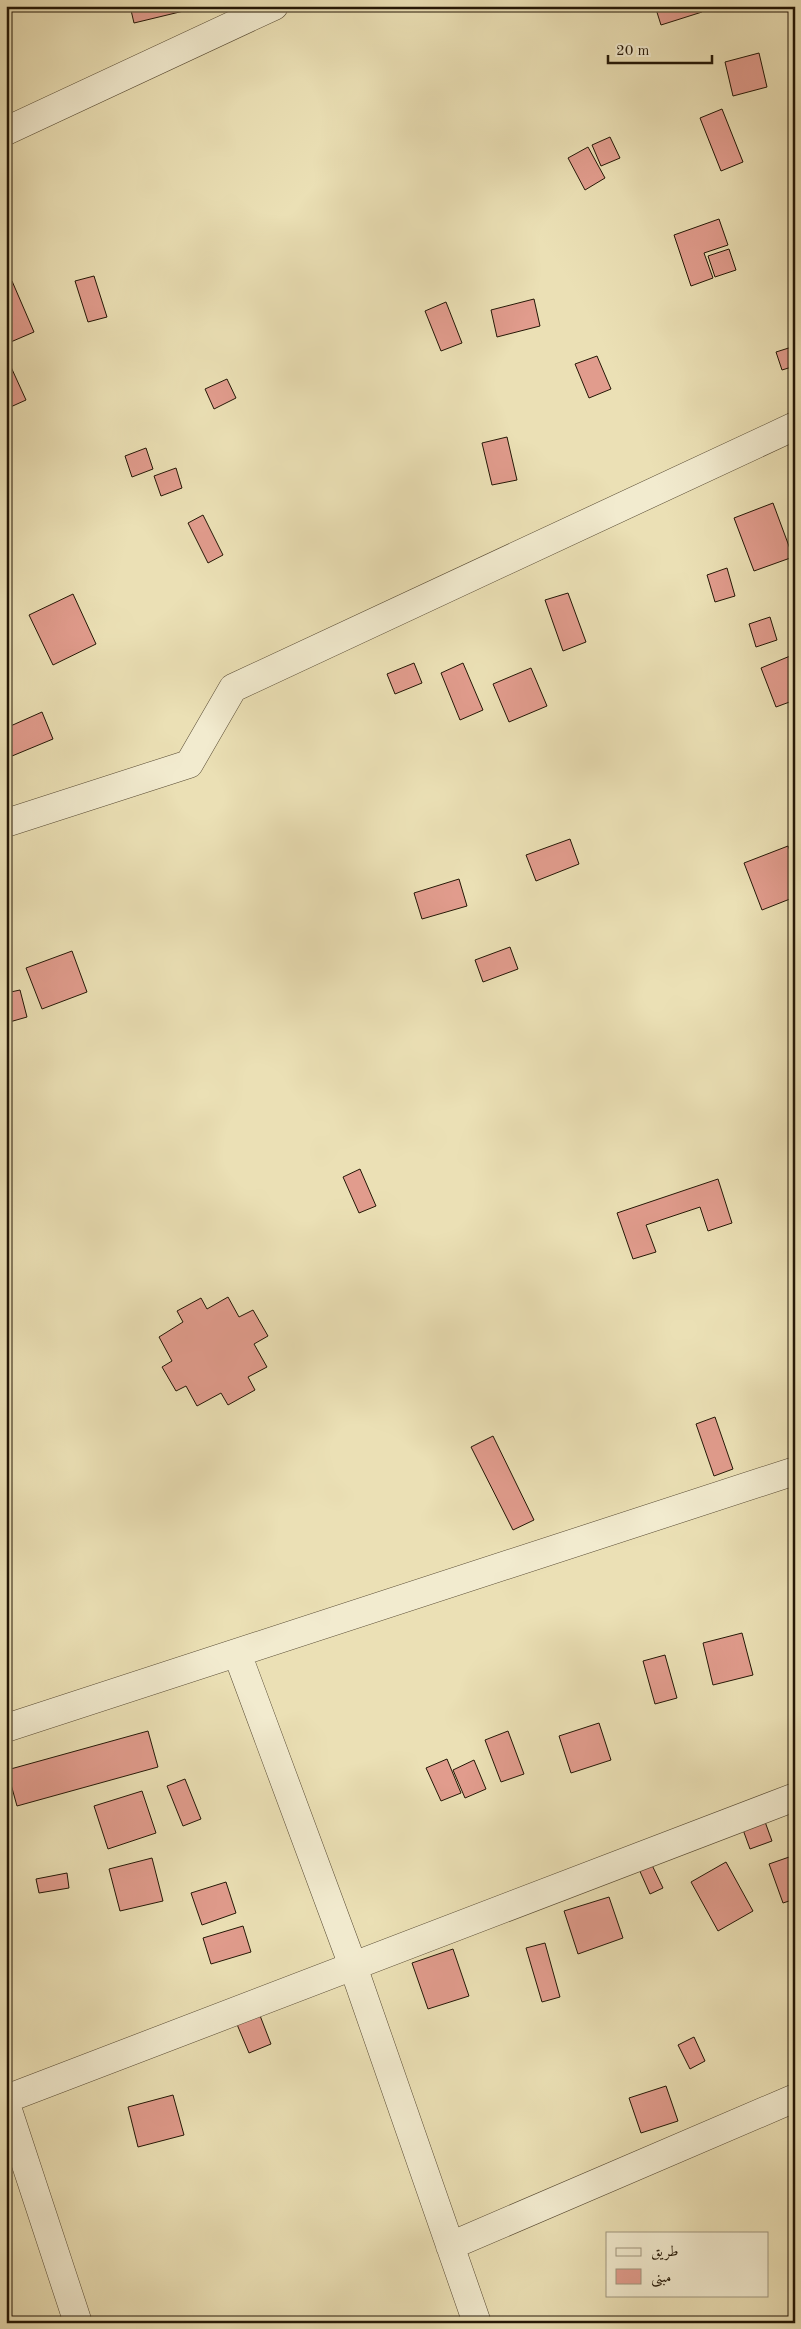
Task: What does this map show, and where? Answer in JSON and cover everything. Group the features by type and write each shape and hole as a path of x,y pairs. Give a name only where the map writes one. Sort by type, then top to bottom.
{"street":[{"path":"6,132 274,6"},
{"path":"6,823 189,764 233,688 795,426"},
{"path":"6,1728 795,1471"},
{"path":"237,1653 353,1966 477,2323"},
{"path":"6,2099 795,1797"},
{"path":"450,2246 795,2098"},
{"path":"6,2104 78,2323"}],"building":[{"path":"130,6 191,6 192,9 134,23"},
{"path":"655,6 700,6 702,12 661,25"},
{"path":"759,53 767,87 733,96 725,62"},
{"path":"722,109 743,162 721,171 700,118"},
{"path":"610,137 620,158 601,166 592,145"},
{"path":"588,147 605,178 585,190 568,158"},
{"path":"719,219 728,245 704,253 713,278 691,286 674,235"},
{"path":"729,249 736,270 715,277 708,256"},
{"path":"94,276 107,317 88,322 75,281"},
{"path":"12,281 34,332 6,344 6,283"},
{"path":"534,299 540,326 497,337 491,310"},
{"path":"446,302 462,343 441,351 425,311"},
{"path":"795,346 795,366 782,370 776,352"},
{"path":"597,356 611,389 589,398 575,364"},
{"path":"11,367 26,400 6,409 6,369"},
{"path":"227,379 236,398 214,409 205,389"},
{"path":"507,437 517,480 492,485 482,443"},
{"path":"146,448 153,469 132,477 125,456"},
{"path":"176,468 182,488 161,496 154,476"},
{"path":"773,503 793,557 754,571 734,518"},
{"path":"203,515 223,555 208,563 188,523"},
{"path":"727,568 735,596 715,602 707,575"},
{"path":"568,593 586,642 563,651 545,600"},
{"path":"73,594 96,644 53,665 29,615"},
{"path":"770,617 777,640 756,647 749,624"},
{"path":"795,654 795,700 776,707 761,668"},
{"path":"414,663 422,683 395,694 387,674"},
{"path":"463,663 483,710 460,720 441,673"},
{"path":"531,668 547,706 509,722 493,684"},
{"path":"42,712 53,739 12,756 6,743 6,728"},
{"path":"570,839 579,864 536,881 526,855"},
{"path":"788,846 795,863 795,897 762,910 744,863"},
{"path":"459,879 467,906 422,919 414,893"},
{"path":"510,947 518,969 483,982 475,960"},
{"path":"72,951 87,992 42,1009 26,968"},
{"path":"20,990 27,1017 6,1023 6,993"},
{"path":"360,1169 376,1206 359,1213 343,1177"},
{"path":"718,1179 732,1223 708,1231 700,1207 646,1225 656,1252 633,1259 617,1213"},
{"path":"228,1297 239,1317 253,1310 268,1336 254,1344 267,1367 248,1377 255,1390 228,1405 221,1393 197,1406 186,1386 176,1391 162,1367 172,1361 159,1337 183,1322 177,1311 201,1298 207,1309"},
{"path":"715,1417 733,1469 714,1476 696,1424"},
{"path":"493,1436 534,1520 513,1530 471,1447"},
{"path":"742,1633 753,1675 713,1685 703,1643"},
{"path":"665,1655 677,1698 655,1704 643,1661"},
{"path":"599,1723 611,1760 571,1773 559,1736"},
{"path":"148,1731 158,1767 17,1806 7,1770"},
{"path":"508,1731 524,1774 501,1782 485,1740"},
{"path":"447,1759 461,1793 441,1801 426,1768"},
{"path":"474,1760 486,1789 465,1798 453,1770"},
{"path":"185,1779 201,1819 183,1826 167,1786"},
{"path":"142,1791 156,1833 108,1849 94,1806"},
{"path":"764,1819 772,1841 750,1849 742,1827"},
{"path":"795,1855 795,1899 783,1903 769,1864"},
{"path":"152,1858 163,1901 120,1911 109,1869"},
{"path":"650,1861 663,1888 650,1894 638,1867"},
{"path":"726,1862 753,1911 718,1931 691,1882"},
{"path":"67,1873 69,1888 39,1893 36,1879"},
{"path":"226,1882 236,1913 202,1925 191,1893"},
{"path":"609,1897 623,1938 578,1954 564,1911"},
{"path":"243,1926 251,1952 211,1964 203,1938"},
{"path":"545,1943 560,1997 542,2002 526,1948"},
{"path":"453,1949 469,1996 428,2009 412,1963"},
{"path":"254,2000 271,2044 249,2053 231,2010"},
{"path":"694,2037 705,2061 690,2069 678,2045"},
{"path":"666,2086 678,2121 641,2133 629,2098"},
{"path":"173,2095 184,2135 138,2147 128,2107"}]}
